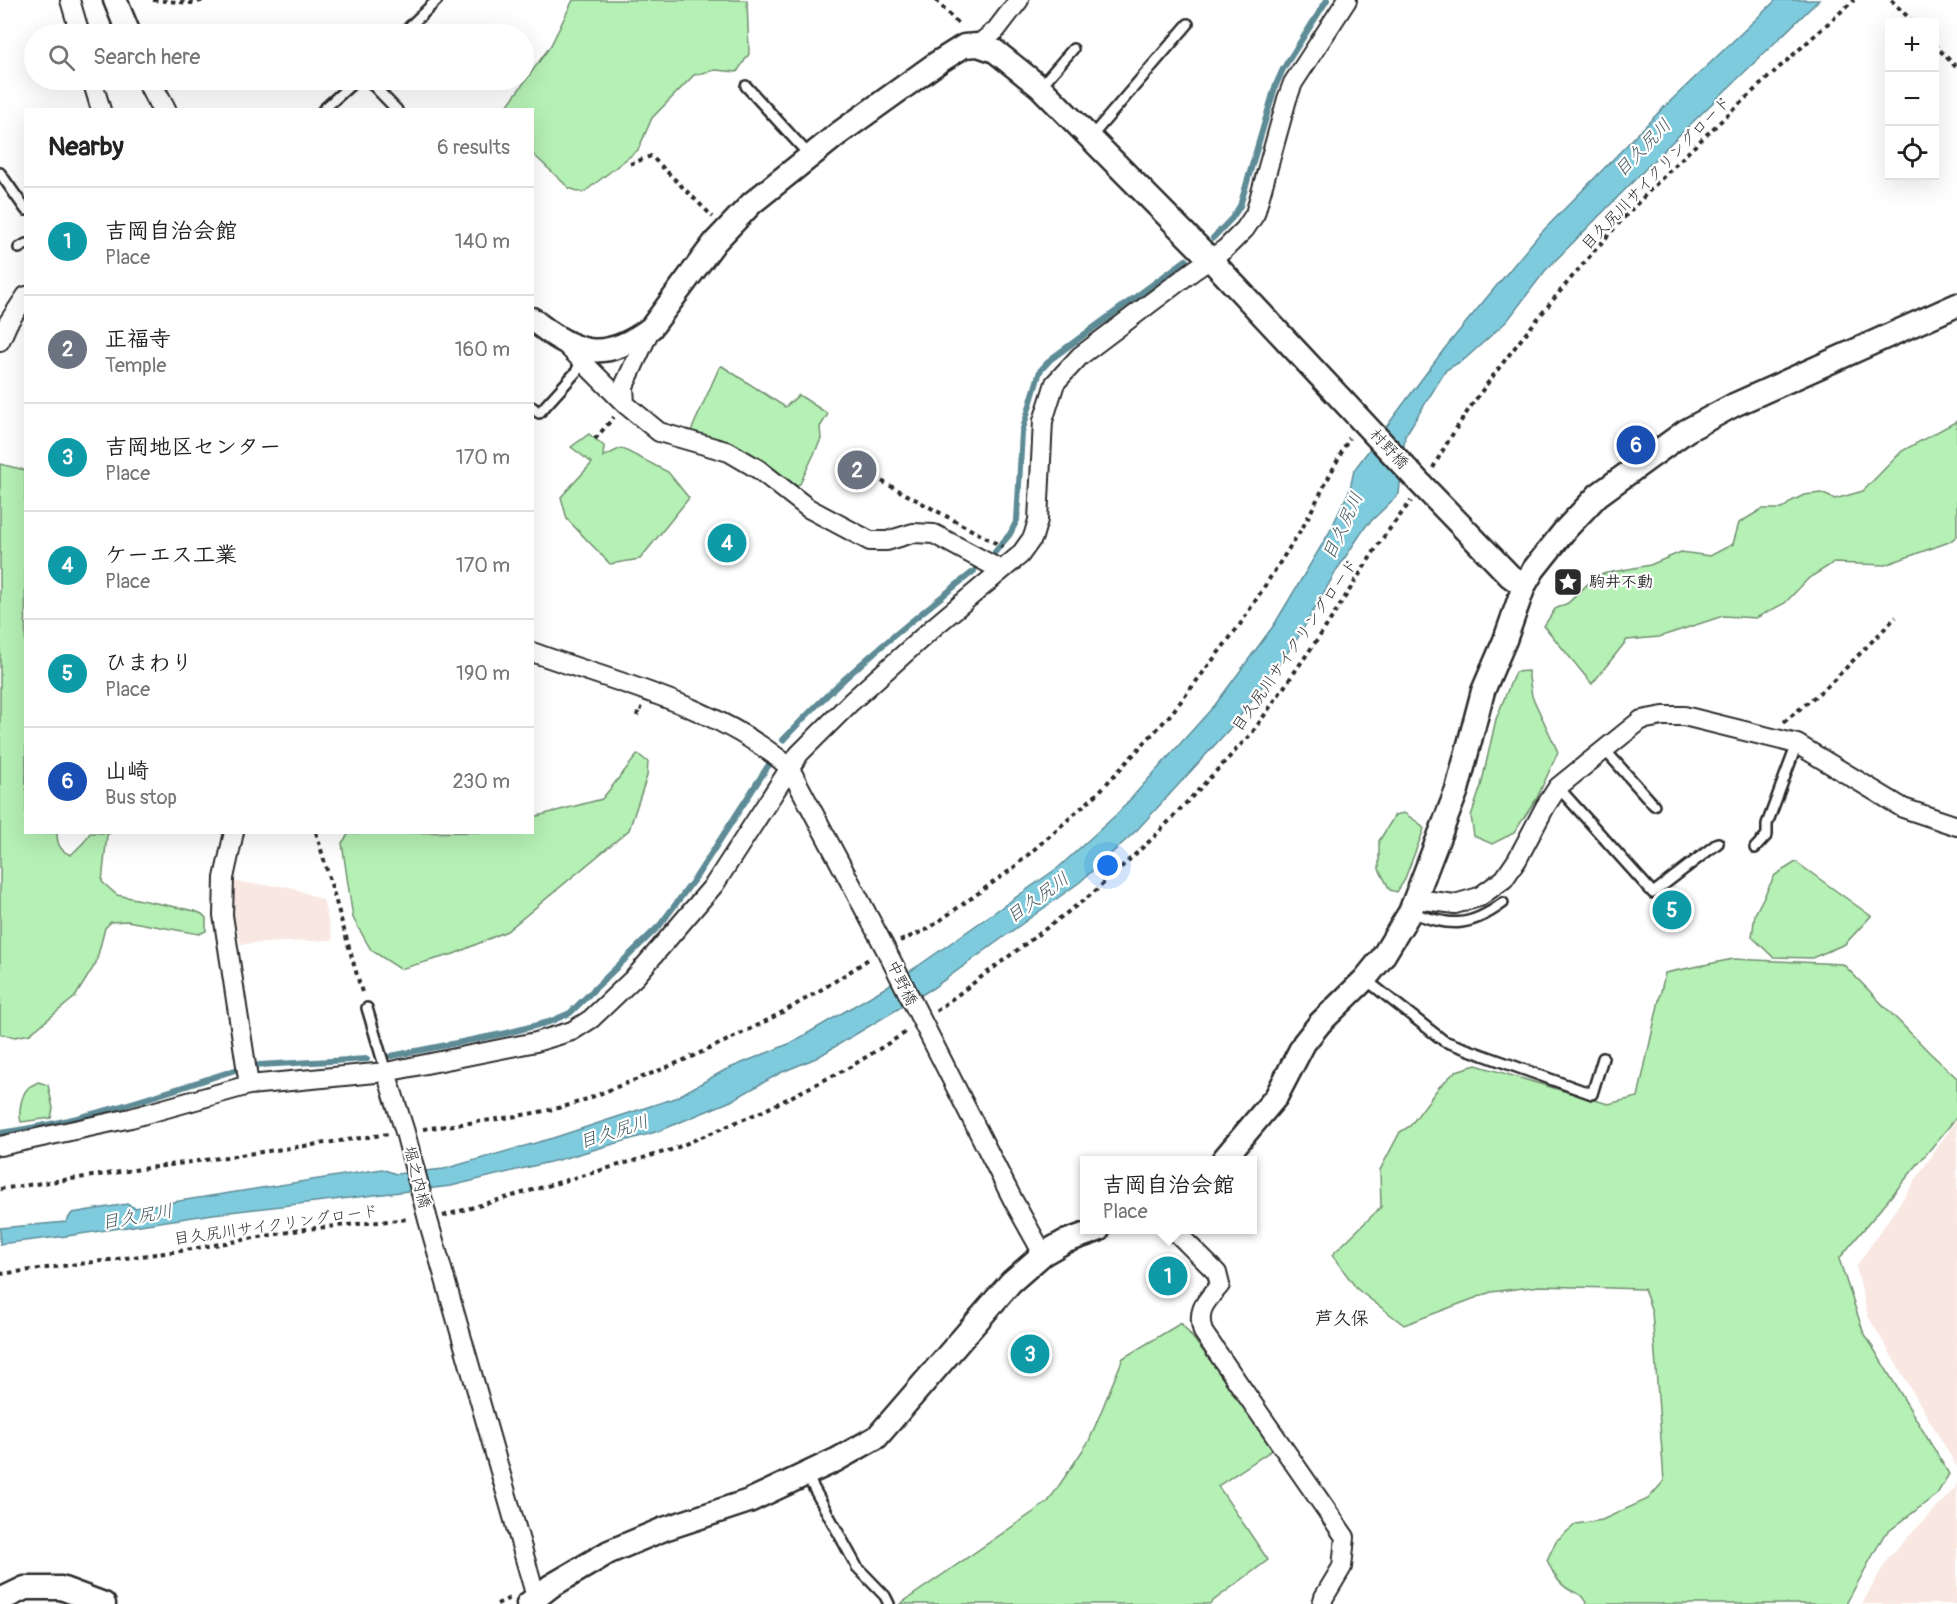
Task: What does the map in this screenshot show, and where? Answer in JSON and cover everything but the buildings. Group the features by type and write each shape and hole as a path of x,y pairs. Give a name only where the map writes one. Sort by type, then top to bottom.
{"street":[{"path":"70,0 77,24"},
{"path":"116,0 125,24"},
{"path":"625,404 624,386 651,328 726,231 753,203 838,134 937,63 964,46 978,45 996,30 1019,0"},
{"path":"0,1146 131,1119 249,1085 386,1072 536,1042 572,1031 591,1019 636,976 714,885 789,767 851,702 935,626 1020,555 1033,537 1038,520 1043,421 1055,383 1080,356 1211,260 1245,230 1255,214 1293,83 1347,0"},
{"name":"村野橋","path":"978,45 995,51 1040,87 1211,260 1355,427 1420,483 1510,576 1524,586"},
{"path":"95,90 100,108"},
{"path":"153,90 163,108"},
{"path":"0,341 8,323 24,299"},
{"path":"1226,1156 1276,1097 1304,1043 1320,1023 1365,980 1382,958 1413,906 1457,790 1483,691 1505,640 1524,586 1534,569 1565,530 1598,495 1686,431 1734,405 1957,305"},
{"path":"534,321 584,356 625,404 659,432 729,452 758,469 808,508 870,541 887,541 913,533 934,534 1001,570"},
{"path":"584,356 621,346 638,338 651,328"},
{"path":"534,653 666,697 766,747 789,767"},
{"path":"1413,906 1455,904 1479,897 1504,879 1558,787 1641,720 1663,716 1684,716 1797,744 1903,808 1957,826"},
{"name":"中野橋","path":"789,767 1043,1254"},
{"path":"234,834 224,878 223,915 249,1085"},
{"name":"堀之内橋","path":"386,1072 406,1135 534,1602"},
{"path":"534,1602 551,1586 609,1551 664,1529 749,1500 806,1474 877,1437 1011,1282 1043,1254 1064,1242 1087,1234"},
{"path":"1178,1234 1217,1273 1220,1286 1203,1307 1199,1319 1203,1332 1345,1537 1342,1567 1322,1604"},
{"path":"0,1600 25,1588 61,1588 104,1604"}],"lane":[{"path":"412,24 437,0"},
{"path":"1090,138 1188,24"},
{"path":"1040,87 1073,49"},
{"path":"746,86 810,156"},
{"path":"325,108 345,90"},
{"path":"378,90 395,108"},
{"path":"0,173 24,207"},
{"path":"534,409 539,413 576,372 584,356"},
{"path":"1755,848 1767,835 1767,824 1797,744"},
{"path":"1604,749 1654,805"},
{"path":"1558,787 1653,893 1718,843"},
{"path":"1413,906 1437,922 1453,924 1488,914 1503,903"},
{"path":"1365,980 1444,1041 1592,1094 1603,1058"},
{"path":"367,1008 386,1072"},
{"path":"806,1474 857,1567 885,1596 889,1604"}],"path":[{"path":"153,0 192,3 206,0"},
{"path":"936,0 953,18"},
{"name":"目久尻川サイクリングロード","path":"0,1274 180,1251 306,1229 428,1218 487,1205 671,1150 763,1111 850,1067 921,1020 1092,894 1154,837 1252,733 1326,627 1486,384 1556,295 1632,209 1710,131 1854,0"},
{"path":"1892,0 1909,18"},
{"path":"1939,48 1957,68"},
{"path":"630,164 651,156 726,231"},
{"path":"596,439 625,404"},
{"path":"0,1189 406,1135 561,1107 686,1060 786,1011 843,977 885,948 928,929 1012,869 1097,794 1163,722 1239,626 1304,525 1355,427"},
{"path":"874,477 998,544"},
{"path":"1767,736 1830,684 1896,617"},
{"path":"317,834 367,1008"}],"shaded area":[{"path":"234,882 291,887 323,900 333,940 241,944 231,908"},
{"path":"1957,1119 1957,1467 1868,1316 1856,1267"},
{"path":"1957,1480 1957,1604 1862,1604 1888,1558 1956,1487"}],"green space":[{"path":"573,0 747,0 749,54 737,72 715,70 694,75 652,118 638,150 583,193 569,188 534,155 534,108 506,108 519,90 534,90 534,69 551,45"},
{"path":"722,366 785,407 799,395 828,414 820,427 821,439 800,484 792,487 732,444 691,431 719,368"},
{"path":"1957,421 1957,536 1949,542 1885,565 1833,563 1809,578 1785,603 1756,618 1723,616 1659,637 1627,640 1592,684 1544,626 1555,609 1568,603 1597,575 1650,565 1681,552 1710,556 1733,544 1739,523 1762,509 1782,509 1804,495 1821,493 1835,499 1863,491 1902,451"},
{"path":"589,434 604,446 603,457 621,448 668,472 689,498 640,559 610,564 567,519 561,497 592,463 571,447"},
{"path":"0,464 24,470 24,834 57,834 60,847 71,855 89,834 108,834 102,882 117,895 202,914 206,918 206,931 199,934 127,921 111,922 105,928 96,963 75,997 30,1034 15,1037 0,1034"},
{"path":"1528,671 1532,696 1558,752 1537,798 1514,833 1492,844 1474,836 1471,816 1481,786 1496,719 1515,672"},
{"path":"638,754 648,762 647,776 629,830 507,931 454,954 400,969 371,950 353,918 342,843 348,834 534,834 534,817 602,799"},
{"path":"1404,813 1424,829 1404,881 1397,892 1390,890 1379,869 1379,841 1395,815"},
{"path":"1796,862 1871,916 1845,944 1812,958 1773,957 1752,937 1755,914 1775,875"},
{"path":"1733,959 1843,964 1957,1078 1957,1117 1839,1259 1863,1331 1949,1474 1937,1494 1884,1535 1846,1604 1587,1604 1580,1595 1561,1583 1547,1560 1556,1541 1576,1524 1602,1520 1648,1499 1664,1481 1652,1312 1644,1289 1540,1286 1491,1292 1404,1325 1357,1289 1332,1255 1381,1207 1380,1170 1400,1132 1410,1126 1439,1087 1456,1071 1476,1065 1608,1104 1638,1097 1665,973"},
{"path":"38,1082 48,1085 53,1108 51,1118 21,1122 20,1109 24,1094 29,1087"},
{"path":"1181,1323 1278,1446 1218,1486 1268,1560 1209,1604 900,1604 1048,1502 1089,1441 1123,1358"}],"water":[{"name":"目久尻川","path":"1776,0 1819,0 1669,145 1545,271 1507,321 1465,359 1446,370 1405,436 1399,494 1366,526 1338,568 1296,641 1234,724 1137,830 1080,882 933,988 816,1058 780,1073 731,1101 659,1131 558,1160 451,1186 213,1214 0,1244 0,1228 66,1222 72,1213 127,1204 135,1208 382,1169 396,1174 444,1169 553,1138 675,1098 725,1070 791,1043 918,966 1059,867 1117,814 1215,705 1274,625 1329,533 1350,489 1354,470 1445,348 1537,237 1660,111"}],"waterway":[{"path":"1213,238 1240,206 1275,87 1283,69 1327,0"},
{"path":"995,552 1010,534 1017,520 1022,432 1040,371 1051,359 1186,260"},
{"path":"783,740 851,673 974,571"},
{"path":"391,1056 507,1033 549,1022 570,1013 660,925 696,877 770,763"},
{"path":"259,1065 367,1059"},
{"path":"0,1133 90,1115 235,1070"}],"place":[{"name":"山崎","path":"1636,445"},
{"name":"正福寺","path":"857,470"},
{"name":"ケーエス工業","path":"727,543"},
{"name":"駒井不動","path":"1568,582"},
{"name":"ひまわり","path":"1672,910"},
{"name":"吉岡自治会館","path":"1168,1276"},
{"name":"吉岡地区センター","path":"1030,1354"}],"district":[{"name":"芦久保","path":"1342,1318"}]}
